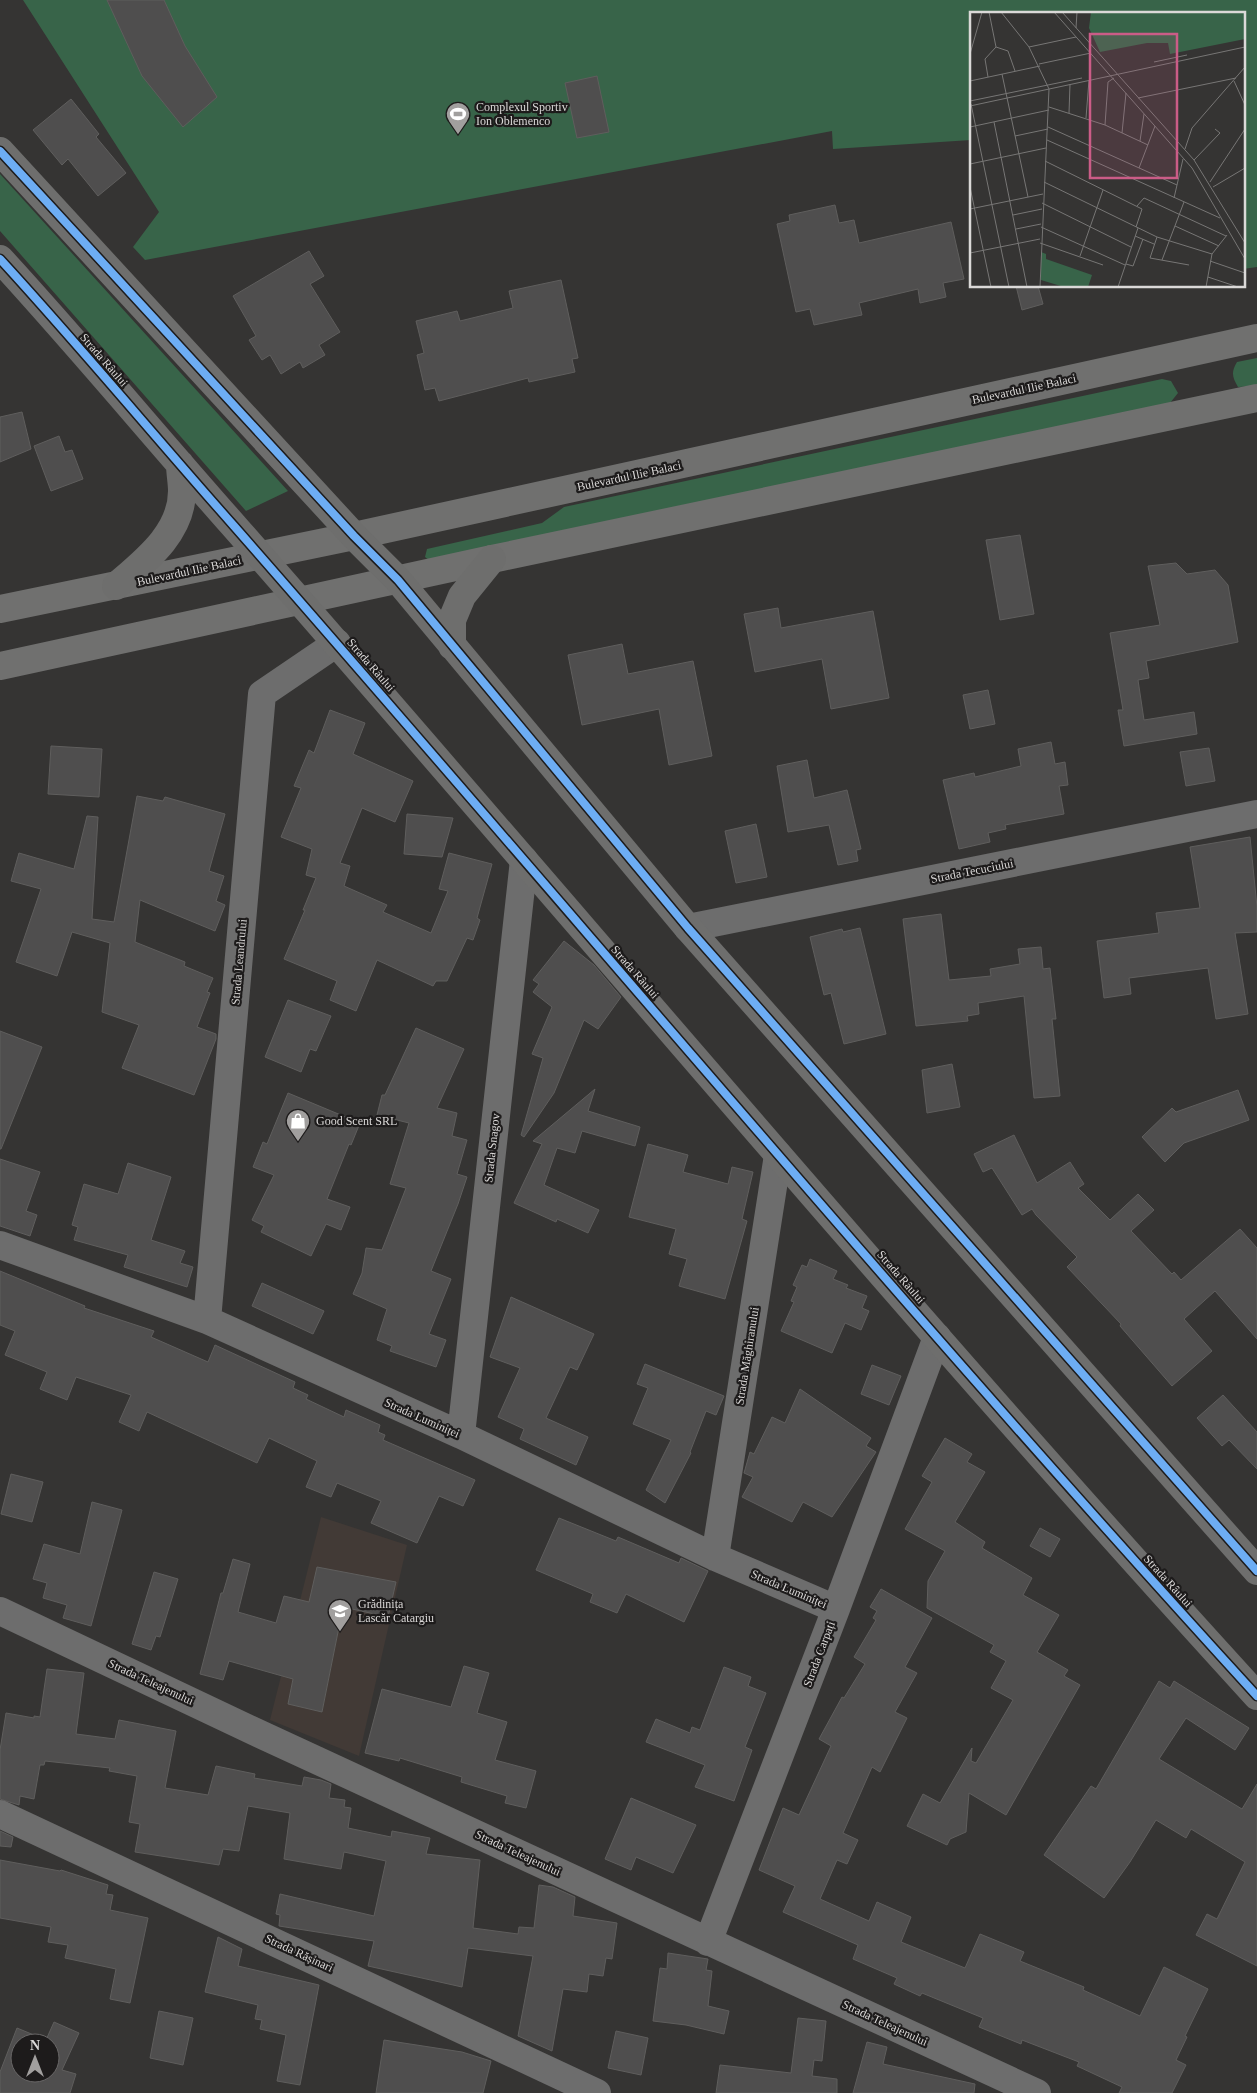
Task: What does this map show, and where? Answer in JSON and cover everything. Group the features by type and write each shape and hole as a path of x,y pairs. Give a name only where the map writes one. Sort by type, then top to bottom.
{"main road":[{"path":"0,151 354,536 398,580 688,928 1257,1571"},
{"name":"Strada Râului","path":"5,271 301,601 778,1155 1161,1590 1257,1696"},
{"name":"Bulevardul Ilie Balaci","path":"0,609 354,536 1257,338"},
{"path":"0,666 492,559 1257,398"},
{"path":"116,586 141,565 171,532 180,512 182,492 180,464"},
{"path":"452,646 452,620 462,596 492,559"}],"street":[{"name":"Strada Leandrului","path":"207,1320 262,694 337,643"},
{"name":"Strada Tecuciului","path":"688,928 1257,814"},
{"name":"Strada Snagov","path":"461,1435 524,860"},
{"name":"Strada Măghiranului","path":"715,1557 778,1155"},
{"name":"Strada Luminiței","path":"0,1245 207,1320 461,1435 715,1557 836,1609"},
{"name":"Strada Carpați","path":"708,1942 836,1609 937,1337"},
{"name":"Strada Teleajenului","path":"0,1611 708,1942 1037,2093"},
{"name":"Strada Rășinari","path":"0,1814 596,2093"}],"shaded area":[{"name":"Grădinița Lascăr Catargiu","path":"321,1517 407,1545 359,1756 270,1720"}],"green space":[{"name":"Complexul Sportiv Ion Oblemenco","path":"23,0 1257,0 1257,267 1244,269 1244,12 970,12 970,140 833,149 832,131 145,260 133,247 159,212"},
{"path":"0,174 288,491 246,511 0,231"},
{"path":"1257,358 1257,386 1238,387 1233,374 1237,362"},
{"path":"1162,379 1171,381 1178,393 1170,403 433,563 425,557 427,549 542,523 564,507"}],"building":[{"path":"107,0 164,0 185,46 217,97 183,127 142,76"},
{"path":"597,76 609,132 577,138 565,83"},
{"path":"71,99 99,134 96,137 126,173 98,196 68,159 62,165 33,130"},
{"path":"835,205 839,223 854,220 859,243 951,222 964,279 943,283 946,297 920,303 918,289 859,303 862,315 814,325 810,309 796,312 777,224 790,221 789,215"},
{"path":"309,251 324,276 310,284 340,332 319,345 325,355 303,368 300,362 281,374 270,355 262,360 249,340 256,336 233,296"},
{"path":"561,280 578,358 572,359 575,372 529,382 528,378 439,401 435,388 425,390 417,355 424,353 416,321 457,311 460,321 513,308 509,291"},
{"path":"1016,288 1039,288 1043,304 1022,310"},
{"path":"22,412 31,449 0,462 0,417"},
{"path":"59,436 65,452 72,450 83,479 51,491 34,446"},
{"path":"1020,535 1034,614 1000,620 986,540"},
{"path":"1176,563 1187,574 1215,570 1228,585 1238,642 1146,661 1149,678 1138,680 1144,720 1194,712 1197,734 1124,746 1118,710 1123,710 1110,633 1160,625 1148,566"},
{"path":"778,608 781,628 873,611 889,698 831,709 822,659 755,672 744,614"},
{"path":"622,644 628,674 693,661 712,756 669,765 659,709 582,725 568,655"},
{"path":"988,690 995,724 970,729 963,695"},
{"path":"330,710 365,723 353,754 413,781 395,822 362,808 340,863 350,866 344,886 387,905 383,912 431,933 448,891 439,889 449,853 492,864 477,918 480,920 473,940 467,938 447,981 436,981 433,986 377,960 356,1011 330,1000 337,981 284,959 305,910 303,910 316,878 306,875 312,849 281,837 301,788 294,786 309,750 314,753"},
{"path":"1051,742 1055,764 1065,762 1068,785 1059,786 1064,814 1005,825 1006,829 988,833 990,842 959,849 943,780 974,773 975,777 1021,766 1018,749"},
{"path":"51,746 102,749 99,797 48,794"},
{"path":"1209,748 1215,781 1186,786 1180,752"},
{"path":"807,760 814,798 847,790 861,849 856,850 858,861 838,865 829,825 788,832 777,766"},
{"path":"137,796 163,801 165,797 225,814 209,871 224,876 216,901 225,905 215,931 140,900 135,942 185,962 184,966 213,978 207,992 210,993 197,1027 216,1034 216,1039 194,1095 122,1068 139,1025 102,1012 110,943 72,932 57,976 16,962 41,889 11,881 19,853 74,869 87,816 98,817 92,919 114,922"},
{"path":"407,814 453,818 442,857 404,854"},
{"path":"756,824 767,877 736,883 725,831"},
{"path":"1250,837 1257,907 1257,932 1235,933 1248,1014 1216,1019 1208,968 1129,978 1131,994 1104,998 1097,941 1159,933 1156,913 1200,908 1190,847"},
{"path":"941,914 949,980 991,976 990,969 1020,964 1018,949 1041,947 1043,969 1050,968 1056,1019 1052,1019 1060,1096 1034,1098 1024,996 978,1003 979,1014 967,1016 968,1021 916,1026 903,919"},
{"path":"860,928 886,1034 844,1044 831,993 824,995 810,937 842,929 843,932"},
{"path":"564,941 594,965 621,997 598,1029 584,1020 554,1093 524,1137 521,1135 543,1058 532,1054 552,1007 533,992 539,984 533,980"},
{"path":"288,1000 331,1016 316,1051 310,1049 301,1072 265,1057"},
{"path":"416,1028 464,1049 437,1108 457,1113 452,1136 467,1140 457,1174 467,1177 431,1271 451,1279 429,1334 446,1340 436,1367 390,1351 392,1346 377,1340 387,1309 353,1294 362,1273 366,1248 382,1250 406,1188 390,1184 409,1123 377,1115 382,1095 385,1095"},
{"path":"0,1031 42,1047 1,1149 0,1149"},
{"path":"952,1064 960,1107 927,1113 922,1070"},
{"path":"595,1089 588,1111 640,1127 635,1146 582,1131 575,1153 557,1148 544,1185 599,1210 588,1233 557,1219 556,1222 514,1203 542,1144 533,1141"},
{"path":"1238,1090 1249,1120 1184,1143 1165,1162 1142,1137 1172,1108 1176,1112"},
{"path":"288,1093 360,1123 351,1145 349,1144 327,1199 350,1207 341,1230 326,1224 311,1256 261,1232 264,1226 252,1220 274,1175 253,1167 263,1142 267,1144"},
{"path":"1014,1135 1037,1183 1070,1162 1084,1184 1078,1188 1110,1220 1138,1194 1154,1210 1131,1231 1172,1274 1174,1272 1181,1280 1240,1229 1257,1248 1257,1339 1215,1291 1184,1319 1212,1351 1172,1386 1120,1326 1121,1324 1067,1267 1077,1257 1032,1209 1022,1215 992,1168 983,1172 974,1154"},
{"path":"648,1144 688,1155 683,1172 728,1184 732,1167 753,1172 742,1219 747,1221 725,1299 679,1286 687,1259 669,1254 676,1229 629,1217"},
{"path":"0,1159 40,1172 26,1211 37,1215 30,1236 0,1226"},
{"path":"128,1163 171,1177 151,1240 185,1251 180,1263 193,1267 187,1287 124,1267 128,1255 74,1240 78,1227 72,1225 84,1184 118,1194"},
{"path":"810,1259 837,1271 833,1279 848,1285 846,1288 867,1296 862,1308 869,1311 861,1330 845,1323 832,1353 781,1331 794,1302 791,1301 797,1287 793,1285 802,1265 807,1267"},
{"path":"0,1271 85,1306 84,1308 154,1331 151,1337 208,1362 215,1345 295,1382 293,1388 308,1395 306,1399 344,1417 346,1410 380,1425 378,1432 385,1435 383,1440 475,1480 463,1506 439,1496 417,1543 371,1523 381,1501 337,1483 331,1497 306,1487 317,1461 269,1438 257,1463 147,1412 139,1431 119,1422 131,1395 76,1377 67,1400 40,1389 47,1372 5,1355 15,1331 0,1325"},
{"path":"262,1283 324,1311 313,1334 252,1306"},
{"path":"511,1297 594,1334 577,1370 570,1367 546,1418 588,1437 576,1465 520,1439 524,1429 498,1417 520,1368 490,1357"},
{"path":"645,1364 724,1396 716,1415 706,1411 691,1453 665,1503 646,1490 671,1440 633,1424 648,1388 637,1384"},
{"path":"872,1365 901,1376 889,1405 861,1394"},
{"path":"800,1389 871,1438 866,1446 876,1452 832,1517 803,1502 792,1522 742,1497 753,1477 744,1473 750,1452 754,1454 772,1417 785,1423"},
{"path":"1223,1395 1257,1432 1257,1469 1229,1440 1222,1446 1197,1418"},
{"path":"945,1438 972,1454 967,1462 985,1472 955,1522 985,1542 982,1548 1032,1578 1023,1595 1059,1615 1037,1652 1068,1670 1064,1676 1080,1685 1006,1815 969,1793 966,1832 950,1839 947,1845 907,1826 923,1794 940,1803 972,1748 971,1761 976,1763 1013,1700 991,1688 1006,1661 990,1652 994,1645 927,1608 928,1581 945,1551 905,1529 932,1482 922,1476"},
{"path":"11,1474 43,1482 32,1522 1,1514"},
{"path":"92,1502 122,1510 91,1626 63,1618 67,1605 43,1598 47,1583 33,1579 44,1544 80,1554"},
{"path":"559,1518 616,1541 618,1537 679,1563 681,1558 708,1571 684,1622 626,1594 617,1613 590,1602 593,1594 536,1570"},
{"path":"1040,1528 1060,1539 1050,1557 1030,1546"},
{"path":"233,1559 250,1564 238,1612 276,1623 284,1596 309,1602 317,1567 396,1582 388,1617 343,1607 322,1712 288,1704 293,1679 229,1661 223,1680 200,1674 221,1593 223,1593"},
{"path":"154,1572 178,1579 160,1637 156,1636 151,1650 132,1644"},
{"path":"881,1589 932,1618 905,1667 917,1673 895,1712 907,1718 880,1772 872,1767 843,1833 858,1840 847,1864 837,1860 820,1899 869,1921 877,1902 911,1917 901,1942 965,1968 980,1934 1024,1952 1020,1961 1084,1987 1083,1990 1140,2016 1164,1967 1208,1989 1185,2036 1187,2037 1176,2060 1186,2065 1172,2093 1119,2093 1122,2087 1077,2066 1079,2062 1022,2040 1021,2044 979,2027 983,2018 922,1993 920,1996 894,1984 897,1978 853,1959 858,1945 783,1912 795,1886 759,1870 783,1808 799,1815 831,1746 819,1739 842,1697 844,1698 865,1664 854,1657 876,1620 873,1618 877,1611 870,1607"},
{"path":"464,1666 489,1673 477,1713 507,1722 495,1760 536,1771 526,1808 505,1803 507,1796 461,1782 462,1777 400,1758 399,1761 365,1753 382,1689 451,1707"},
{"path":"724,1667 751,1677 748,1686 766,1693 745,1747 752,1750 734,1801 695,1787 705,1765 646,1742 656,1719 690,1733 692,1727 700,1730"},
{"path":"47,1669 84,1673 76,1734 115,1739 119,1720 176,1731 165,1788 208,1795 216,1766 255,1774 254,1778 302,1786 304,1777 321,1780 331,1784 329,1798 345,1800 344,1807 351,1808 348,1828 391,1837 392,1831 430,1838 426,1854 480,1860 473,1928 518,1934 519,1927 534,1928 539,1885 553,1887 575,1897 573,1916 617,1923 612,1959 606,1958 603,1976 589,1974 587,1992 563,1989 552,2051 518,2036 533,1956 468,1948 462,1987 368,1966 374,1941 279,1926 280,1915 276,1914 280,1894 374,1916 386,1861 344,1852 341,1869 284,1859 290,1813 248,1806 239,1851 223,1849 219,1865 135,1852 140,1824 129,1822 137,1776 109,1771 110,1768 45,1761 44,1765 40,1765 34,1799 20,1796 19,1805 0,1799 0,1750 6,1713 34,1718 34,1716 40,1717"},
{"path":"1159,1681 1170,1688 1174,1681 1249,1728 1235,1750 1186,1718 1159,1759 1242,1809 1257,1784 1257,1966 1196,1935 1207,1914 1217,1919 1245,1862 1191,1829 1186,1838 1156,1820 1130,1862 1104,1898 1044,1855 1091,1786 1096,1789"},
{"path":"631,1798 696,1825 673,1873 636,1857 631,1870 605,1859"},
{"path":"0,1831 13,1837 11,1847 0,1846"},
{"path":"0,1860 61,1870 108,1885 106,1894 113,1895 110,1910 148,1918 130,2003 110,1999 116,1969 65,1958 68,1945 48,1942 51,1927 0,1918"},
{"path":"218,1937 242,1949 238,1966 319,1985 300,2085 277,2081 286,2035 260,2029 262,2020 255,2019 258,2005 205,1992"},
{"path":"668,1953 708,1959 706,1970 712,1971 708,2006 729,2011 724,2034 686,2025 653,2021 660,1968 667,1969"},
{"path":"159,2011 193,2018 183,2065 150,2058"},
{"path":"798,2018 826,2021 822,2061 814,2060 812,2076 837,2079 837,2093 716,2093 720,2065 791,2073"},
{"path":"54,2022 79,2033 62,2070 76,2074 70,2093 0,2093 0,2072 10,2046 10,2083 60,2083 60,2033 49,2033"},
{"path":"17,2028 29,2033 15,2033"},
{"path":"616,2031 648,2038 641,2075 608,2068"},
{"path":"384,2040 462,2052 491,2061 483,2093 376,2093"},
{"path":"867,2042 887,2047 883,2064 975,2084 974,2093 853,2093"}],"cycle path":[{"path":"0,151 354,536 398,580 688,928 1257,1571"},
{"path":"0,259 362,672 869,1260 1257,1696"}],"place":[{"name":"Complexul Sportiv Ion Oblemenco","path":"458,135"},
{"name":"Good Scent SRL","path":"298,1142"},
{"name":"Grădinița Lascăr Catargiu","path":"340,1632"}]}
